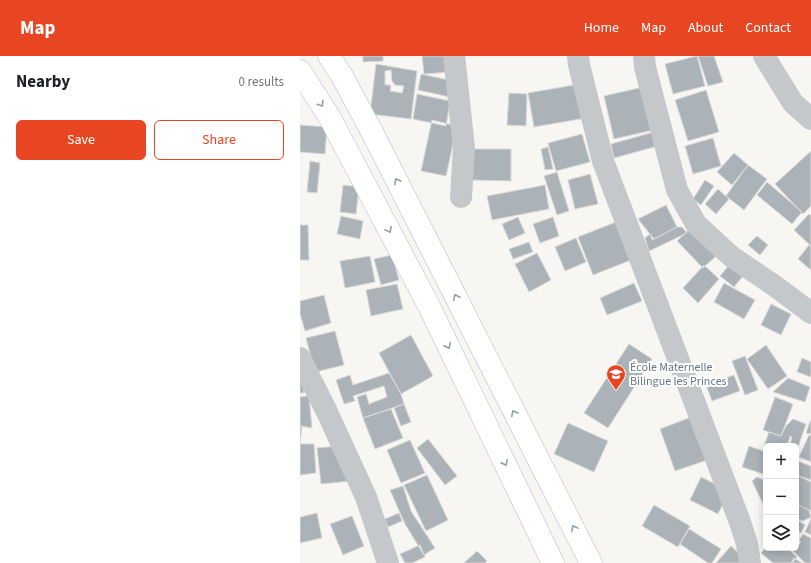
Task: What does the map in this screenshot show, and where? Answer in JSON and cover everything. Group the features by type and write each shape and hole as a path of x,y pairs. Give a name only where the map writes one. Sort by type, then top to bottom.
{"main road":[{"path":"328,56 342,76 376,139 591,563"},
{"path":"300,71 330,118 429,306 553,563"}],"street":[{"path":"454,56 464,148 461,197"},
{"path":"578,56 603,161 740,522 747,544 750,563"},
{"path":"644,56 645,67 677,190 696,224 732,257 775,286 811,313"},
{"path":"764,56 793,103 811,119"},
{"path":"300,358 327,412 366,497 388,563"}],"building":[{"path":"363,56 383,56 383,61 363,62"},
{"path":"422,56 449,56 450,72 424,74"},
{"path":"697,56 705,86 673,94 665,64"},
{"path":"698,56 714,56 723,82 708,86"},
{"path":"376,64 417,71 411,119 370,114","holes":["391,70 392,81 395,85 404,86 402,93 390,91 391,85 385,85 385,71"]},
{"path":"421,74 453,81 450,97 418,90"},
{"path":"580,84 586,118 534,127 528,93"},
{"path":"652,85 662,128 614,139 604,96"},
{"path":"706,90 719,132 688,141 675,100"},
{"path":"509,93 527,94 526,126 507,125"},
{"path":"417,94 450,101 446,126 413,119"},
{"path":"432,120 457,126 446,176 421,171"},
{"path":"300,125 327,127 325,154 300,152"},
{"path":"661,130 665,144 614,158 611,144"},
{"path":"582,134 590,162 556,171 548,143"},
{"path":"713,138 721,166 693,174 685,146"},
{"path":"548,147 553,169 545,170 541,149"},
{"path":"472,149 511,149 511,181 472,180"},
{"path":"811,151 811,206 803,214 775,184"},
{"path":"734,153 748,165 732,185 717,172"},
{"path":"310,161 320,163 317,193 307,192"},
{"path":"748,165 767,179 744,210 726,196"},
{"path":"557,172 569,211 557,215 544,176"},
{"path":"590,174 598,204 575,209 568,180"},
{"path":"705,180 714,186 701,205 693,199"},
{"path":"767,182 802,212 792,224 757,195"},
{"path":"343,185 359,187 356,214 340,212"},
{"path":"545,185 549,209 492,220 487,196"},
{"path":"718,189 729,199 716,214 705,204"},
{"path":"666,205 677,227 654,239 638,219"},
{"path":"809,214 811,216 811,246 794,230"},
{"path":"341,216 363,221 360,239 337,234"},
{"path":"518,217 525,233 509,240 502,224"},
{"path":"553,217 559,236 540,243 533,224"},
{"path":"616,222 631,260 593,275 578,237"},
{"path":"300,225 308,225 309,260 300,260"},
{"path":"677,227 682,227 687,233 649,251 645,238 650,234 652,240"},
{"path":"691,228 717,255 703,268 677,241"},
{"path":"757,236 768,245 760,255 748,245"},
{"path":"576,238 586,262 565,271 555,247"},
{"path":"529,242 533,252 513,259 509,249"},
{"path":"809,245 811,247 811,270 798,259"},
{"path":"537,253 551,280 529,292 515,264"},
{"path":"392,255 399,280 381,285 374,259"},
{"path":"370,256 375,282 345,288 340,261"},
{"path":"704,265 719,279 698,303 683,288"},
{"path":"729,265 743,276 734,287 720,276"},
{"path":"634,283 642,301 607,315 600,298"},
{"path":"724,283 755,300 744,319 714,302"},
{"path":"397,284 403,309 371,316 366,290"},
{"path":"324,295 331,323 305,331 300,314 300,301"},
{"path":"771,304 791,314 781,335 761,325"},
{"path":"335,331 344,365 315,372 306,338"},
{"path":"411,335 433,376 401,394 379,353"},
{"path":"629,344 652,359 608,428 584,413"},
{"path":"766,345 787,376 768,389 747,359"},
{"path":"745,356 758,390 745,395 732,361"},
{"path":"802,358 811,362 811,377 797,372"},
{"path":"301,371 304,393 300,393"},
{"path":"389,373 401,394 404,404 363,418 357,397 366,394 369,404 387,397 384,386 353,396 355,401 344,404 336,380 350,375 353,385"},
{"path":"734,375 740,391 712,401 706,385"},
{"path":"788,378 810,387 805,402 773,392"},
{"path":"309,396 312,428 300,426 300,397"},
{"path":"775,397 793,404 781,436 763,430"},
{"path":"404,404 411,422 401,426 394,408"},
{"path":"391,409 403,438 375,449 363,418"},
{"path":"694,416 710,459 675,471 660,429"},
{"path":"793,419 806,424 799,444 799,443 791,443 792,437 790,436 788,443 765,443 769,432 781,436 786,426"},
{"path":"811,421 811,434 806,433"},
{"path":"568,423 608,441 594,472 554,454"},
{"path":"300,427 302,427 300,443"},
{"path":"809,435 811,436 811,462 799,457"},
{"path":"428,439 457,476 445,485 417,448"},
{"path":"410,440 425,473 401,483 387,450"},
{"path":"300,444 314,444 316,473 300,475"},
{"path":"339,446 351,481 321,484 317,448"},
{"path":"749,446 763,451 763,474 742,467"},
{"path":"799,462 811,466 811,480 799,476"},
{"path":"427,475 448,520 426,531 404,485"},
{"path":"799,476 811,482 811,511 799,505"},
{"path":"701,477 729,491 718,514 690,500"},
{"path":"757,477 763,480 763,504 752,481"},
{"path":"403,486 411,511 435,548 424,555 405,524 390,490"},
{"path":"654,505 690,526 678,547 642,526"},
{"path":"799,505 809,510 811,517 803,521 799,520"},
{"path":"317,513 322,538 300,543 300,517"},
{"path":"399,513 402,521 388,527 385,519"},
{"path":"352,516 364,546 343,555 330,524"},
{"path":"811,518 811,535 805,532"},
{"path":"799,521 805,525 801,533 799,532"},
{"path":"689,529 721,549 712,563 708,563 680,544"},
{"path":"803,534 811,538 811,563 805,563 793,551 799,551 799,544 801,542 799,540"},
{"path":"420,545 425,557 412,563 405,563 400,554"},
{"path":"731,546 744,558 746,563 716,563"},
{"path":"477,551 487,561 485,563 464,563"},
{"path":"763,551 790,551 797,557 792,563 773,563 761,553"},
{"path":"794,558 802,563 791,563"}],"place":[{"name":"École Maternelle Bilingue les Princes","path":"616,391"}]}
